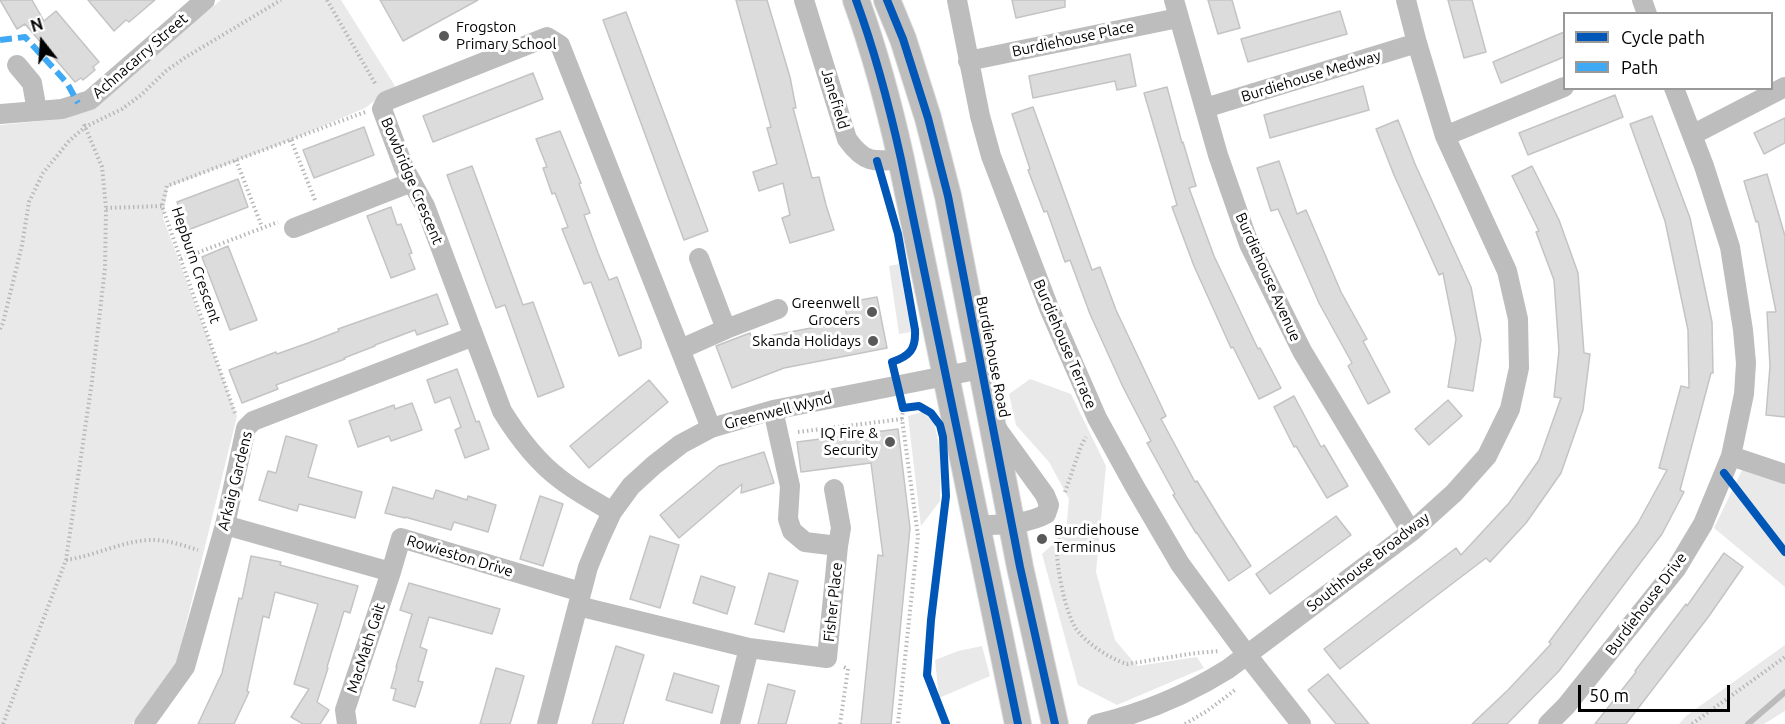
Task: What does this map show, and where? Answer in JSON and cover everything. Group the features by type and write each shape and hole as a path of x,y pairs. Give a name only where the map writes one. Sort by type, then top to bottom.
{"main road":[{"path":"856,0 870,39 901,159 1018,724"},
{"name":"Burdiehouse Road","path":"887,0 903,39 928,118 948,196 1020,567 1055,724"}],"street":[{"name":"Achnacarry Street","path":"0,114 62,109 90,100 205,0"},
{"name":"Janefield","path":"804,0 847,139 857,154 878,162 901,159"},
{"name":"Burdiehouse Terrace","path":"957,0 980,116 1003,191 1049,308 1097,418 1180,564 1247,655"},
{"name":"Southhouse Broadway","path":"1097,724 1118,719 1175,697 1208,681 1247,655 1411,532 1454,493 1487,456 1510,409 1519,368 1518,319 1507,271 1446,135 1406,0"},
{"name":"Burdiehouse Place","path":"968,61 1176,9"},
{"name":"Burdiehouse Avenue","path":"1176,9 1218,154 1249,244 1302,351 1411,532"},
{"name":"Bowbridge Crescent","path":"612,512 561,481 540,462 516,435 502,411 425,206 404,168 384,105 548,38 560,45 711,428"},
{"name":"Burdiehouse Medway","path":"1205,108 1417,43"},
{"path":"16,65 32,83 37,111"},
{"path":"1446,135 1563,87"},
{"path":"1692,135 1785,87"},
{"name":"Burdiehouse Drive","path":"1548,724 1566,706 1676,569 1703,524 1728,465 1744,394 1746,363 1743,330 1730,247 1704,166 1675,90"},
{"path":"288,224 321,217 412,182"},
{"path":"699,258 726,329"},
{"path":"681,350 726,329 778,309"},
{"name":"Arkaig Gardens","path":"144,724 185,667 225,525 246,428 253,421 474,336"},
{"name":"Greenwell Wynd","path":"547,724 588,567 612,512 631,486 654,465 681,444 711,428 773,410 981,369"},
{"name":"Fisher Place","path":"773,410 789,486 788,519 792,531 805,542 838,546"},
{"path":"977,526 1039,518 1046,514 1049,505 1046,495 992,421"},
{"path":"1728,465 1785,474"},
{"name":"Fisher Place","path":"827,658 840,528 834,489"},
{"path":"225,525 390,572"},
{"name":"Rowieston Drive","path":"390,572 401,538 580,599"},
{"name":"MacMath Gait","path":"347,724 345,710 390,572"},
{"path":"580,599 748,648 827,658"},
{"path":"730,724 748,648"},
{"path":"1247,655 1301,724"}],"path":[{"path":"0,328 22,245 29,202 43,173 69,141 86,127 122,109 186,57 281,0"},
{"path":"327,0 384,105"},
{"path":"3,724 66,560 95,359 105,268 106,208 102,167 86,127 73,105"},
{"path":"291,140 321,217"},
{"path":"236,160 262,227"},
{"path":"106,208 162,206"},
{"path":"180,260 262,227 288,224"},
{"path":"897,385 907,407 902,419 918,536 898,724"},
{"path":"1064,500 1081,446 1097,418"},
{"path":"779,435 902,419"},
{"path":"1728,465 1785,552"},
{"path":"1064,518 1057,547 1066,605 1075,628 1102,651 1116,661 1127,664 1212,652 1247,655"},
{"path":"66,560 133,542 149,540 164,540 216,555"},
{"path":"1692,724 1785,657"},
{"path":"827,658 848,669 840,724"},
{"path":"1185,724 1207,711 1260,672"}],"shaded area":[{"path":"221,0 341,0 395,86 365,108 291,140 168,187 163,218 237,416 176,665 132,724 0,724 0,125 51,120 87,111"},
{"path":"899,264 911,332 899,334 889,266"},
{"path":"1030,379 1071,394 1106,466 1096,572 1115,640 1137,666 1197,657 1204,668 1117,705 1078,685 1042,554 1066,532 1069,499 1049,462 1016,425 1009,394"},
{"path":"922,412 934,422 941,454 940,501 921,526 908,416"},
{"path":"1744,466 1785,481 1785,587 1714,528"},
{"path":"1785,645 1785,711 1764,724 1679,724 1686,716"},
{"path":"982,646 990,676 939,698 935,660 958,651"}],"building":[{"path":"0,0 32,0 44,21 56,11 99,62 93,67 95,70 83,80 81,78 75,82 25,24 17,29"},
{"path":"88,0 155,0 129,22 126,20 114,31"},
{"path":"380,0 478,0 403,41"},
{"path":"736,0 767,0 790,77 796,108 793,108 812,178 819,177 834,230 790,243 782,218 790,215 783,183 759,191 753,172 777,164 767,128 771,127"},
{"path":"1012,0 1065,0 1065,7 1016,18"},
{"path":"1208,0 1232,0 1240,28 1218,34"},
{"path":"1448,0 1472,0 1486,52 1464,58"},
{"path":"1340,11 1347,34 1248,62 1241,39"},
{"path":"626,12 708,231 684,240 603,20"},
{"path":"1563,32 1563,57 1501,83 1493,62"},
{"path":"1130,54 1136,86 1117,90 1115,81 1033,98 1029,76"},
{"path":"533,73 543,99 433,142 423,116"},
{"path":"1363,86 1369,110 1270,138 1264,115"},
{"path":"1167,87 1196,186 1189,188 1214,256 1258,349 1260,348 1281,388 1259,399 1233,347 1231,348 1194,266 1172,207 1177,205 1144,93"},
{"path":"1615,95 1623,117 1528,155 1519,133"},
{"path":"1033,107 1092,270 1100,267 1116,310 1166,416 1161,419 1195,482 1197,481 1251,566 1229,581 1173,495 1175,494 1147,443 1151,441 1123,387 1090,314 1070,260 1065,262 1047,211 1044,212 1028,170 1030,169 1012,114"},
{"path":"1652,116 1690,218 1712,322 1713,373 1711,373 1680,490 1684,492 1662,534 1559,671 1507,724 1472,724 1551,644 1549,642 1638,523 1667,470 1659,468 1681,386 1689,388 1688,330 1665,221 1630,124"},
{"path":"1785,118 1785,143 1764,154 1754,133"},
{"path":"1398,120 1415,164 1471,287 1481,340 1473,391 1448,387 1456,339 1443,273 1439,275 1376,129"},
{"path":"364,127 374,155 314,178 303,150"},
{"path":"560,131 581,183 579,184 590,213 584,215 598,253 609,280 617,277 641,341 641,348 619,356 591,282 584,284 562,229 568,227 555,193 552,194 543,168 547,167 536,139"},
{"path":"1279,161 1297,214 1306,210 1341,292 1367,339 1363,341 1390,392 1368,404 1348,366 1352,363 1319,303 1278,209 1271,211 1257,168"},
{"path":"472,166 523,305 533,302 564,387 538,397 505,305 496,308 447,175"},
{"path":"1532,166 1559,220 1578,273 1584,353 1590,354 1583,410 1561,473 1526,523 1490,562 1486,558 1340,669 1324,649 1456,548 1461,555 1509,503 1539,460 1561,398 1554,397 1559,351 1554,280 1536,232 1539,231 1512,176"},
{"path":"1767,174 1785,236 1785,417 1766,415 1770,366 1767,312 1776,312 1758,221 1756,222 1744,181"},
{"path":"238,179 248,207 188,230 177,202"},
{"path":"391,207 397,225 401,224 412,253 409,254 415,269 391,278 367,216"},
{"path":"228,246 257,320 230,330 202,257"},
{"path":"437,294 448,324 417,335 415,330 375,345 276,385 278,389 242,403 229,370"},
{"path":"877,297 887,348 784,368 732,388 716,346 750,333 753,342 769,336 848,321 844,303"},
{"path":"457,369 476,422 479,421 489,449 465,458 455,430 461,427 450,397 435,403 427,380"},
{"path":"649,380 668,402 589,468 570,446"},
{"path":"1294,396 1321,447 1324,445 1348,486 1327,498 1296,446 1294,447 1274,407"},
{"path":"1448,400 1462,416 1429,445 1415,429"},
{"path":"412,403 422,430 391,441 389,436 358,447 349,421 394,405 395,409"},
{"path":"898,429 910,528 891,724 861,724 878,555 883,556 871,463 801,472 797,442"},
{"path":"286,436 317,445 308,477 362,492 355,518 299,504 297,511 259,500 268,471 276,473"},
{"path":"764,452 774,483 741,493 742,484 679,538 660,515 719,466"},
{"path":"393,487 433,499 436,490 467,500 468,496 496,505 488,532 454,522 451,530 385,513"},
{"path":"540,496 563,504 543,566 520,559"},
{"path":"1336,516 1351,535 1270,594 1256,574"},
{"path":"650,536 679,545 660,608 630,599"},
{"path":"1724,553 1743,567 1709,616 1626,724 1595,724 1686,604 1687,606"},
{"path":"251,556 281,562 280,565 358,586 350,613 344,611 317,702 329,710 320,724 303,724 291,717 309,689 294,684 318,604 275,592 269,618 263,616 247,691 249,692 234,724 198,724 222,673"},
{"path":"769,573 798,581 784,632 755,624"},
{"path":"701,576 735,587 727,614 693,603"},
{"path":"409,583 500,609 492,634 429,617 420,647 427,650 418,681 423,682 415,707 393,700 396,689 391,688 412,614 400,610"},
{"path":"616,646 644,655 623,724 592,724"},
{"path":"496,668 524,676 516,704 510,724 480,724"},
{"path":"674,673 719,686 712,713 666,700"},
{"path":"1328,674 1369,724 1336,724 1308,690"},
{"path":"768,684 795,691 786,724 758,724"}],"waterway":[{"path":"1748,724 1785,692"}],"marked path":[{"path":"0,40 25,37 67,83 78,103"}],"cycle path":[{"path":"856,0 881,79 901,159 1018,724"},
{"path":"887,0 903,39 928,118 948,196 1020,567 1055,724"},
{"path":"877,161 898,234 915,330 911,351 892,362 903,408 919,406 931,413 940,425 943,437 946,496 931,620 927,675 946,724"},
{"path":"1724,473 1785,552"}],"place":[{"name":"Frogston Primary School","path":"444,36"},
{"name":"Greenwell Grocers","path":"872,312"},
{"name":"Skanda Holidays","path":"873,341"},
{"name":"IQ Fire & Security","path":"890,442"},
{"name":"Burdiehouse Terminus","path":"1042,539"}]}
